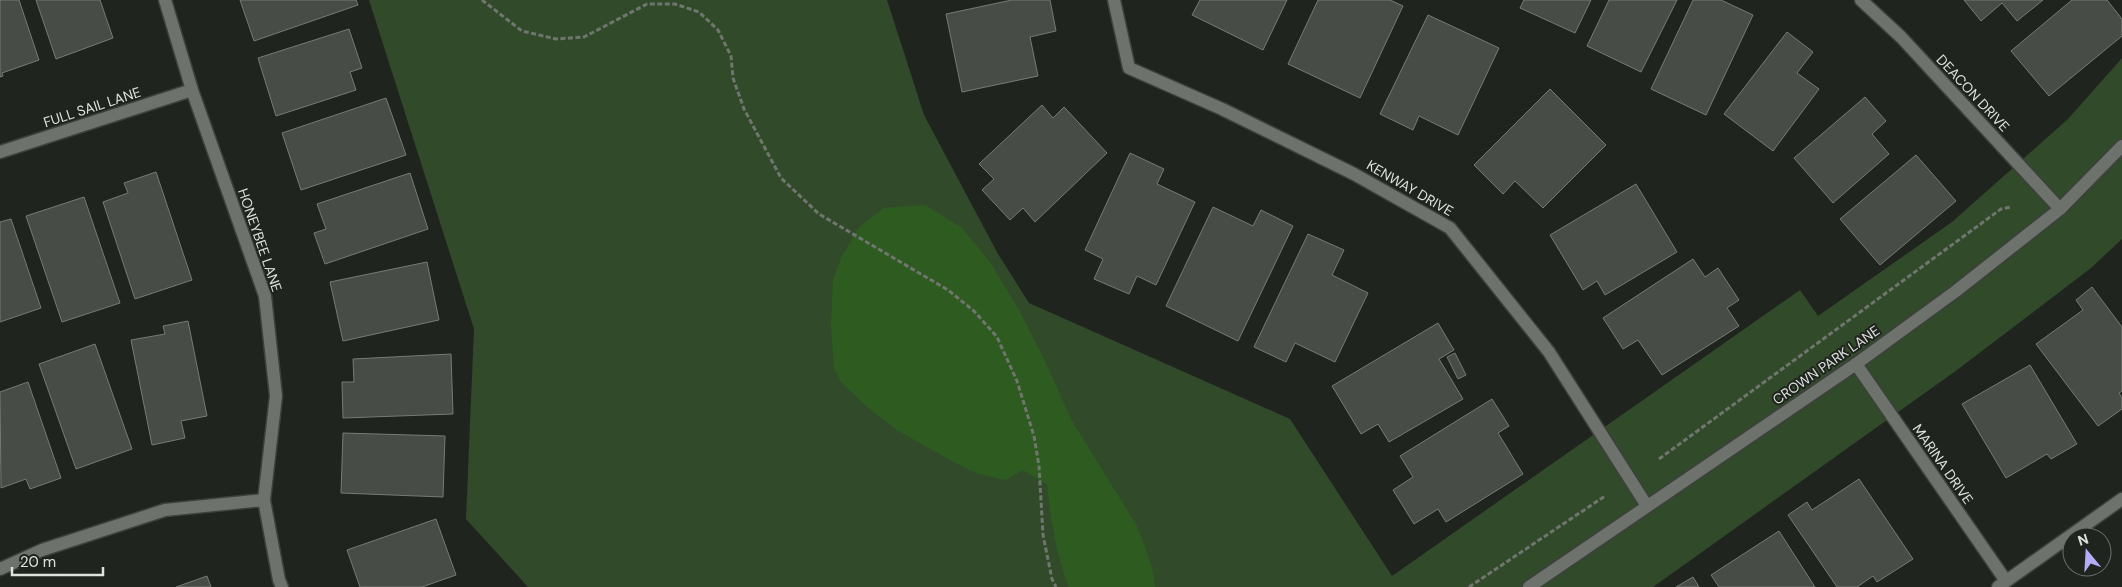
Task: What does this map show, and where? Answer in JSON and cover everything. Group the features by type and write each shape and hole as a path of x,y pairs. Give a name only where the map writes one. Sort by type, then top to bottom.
{"street":[{"name":"HONEYBEE LANE","path":"165,0 192,90 264,296 276,396 264,500 279,580 282,587"},
{"name":"KENWAY DRIVE","path":"1114,0 1129,68 1222,110 1354,174 1450,228 1549,352 1647,506"},
{"name":"DEACON DRIVE","path":"1861,0 1901,36 2060,209"},
{"name":"FULL SAIL LANE","path":"0,152 192,90"},
{"name":"CROWN PARK LANE","path":"1529,587 1856,364 1956,290 2060,209 2122,146"},
{"name":"MARINA DRIVE","path":"1856,364 2002,584"},
{"path":"2002,584 2122,499"},
{"path":"0,570 42,550 165,510 264,500"}],"path":[{"path":"482,0 522,31 556,39 584,37 647,4 674,4 699,12 718,30 731,56 733,78 744,109 781,178 819,214 948,290 974,311 997,337 1017,381 1034,436 1039,466 1042,535 1052,579 1056,587"},
{"path":"1659,459 2000,209 2011,207"},
{"path":"1469,587 1605,496"}],"green space":[{"path":"369,0 887,0 924,115 998,254 1029,303 1290,419 1392,576 1800,290 1818,316 1952,222 2068,119 2122,58 2122,239 2091,268 1957,370 1653,587 528,587 466,519 474,329"},
{"path":"925,205 962,228 990,262 1020,312 1072,421 1137,526 1152,567 1155,587 1069,587 1055,537 1047,485 1023,470 1006,480 979,474 961,466 897,430 867,407 841,382 834,368 831,324 833,280 841,258 859,227 884,208"}],"building":[{"path":"0,0 19,0 39,60 2,73 3,76 0,77"},
{"path":"36,0 100,0 113,38 56,59"},
{"path":"240,0 356,0 358,5 254,41"},
{"path":"1012,0 1050,0 1056,31 1030,37 1038,76 962,92 946,14"},
{"path":"1200,0 1287,0 1263,50 1192,15"},
{"path":"1318,0 1390,0 1403,6 1360,98 1288,64"},
{"path":"1524,0 1591,0 1575,33 1520,8"},
{"path":"1609,0 1677,0 1641,72 1587,46"},
{"path":"1693,0 1721,0 1753,15 1706,115 1651,89"},
{"path":"1964,0 2043,0 2017,21 2002,3 1981,21"},
{"path":"2072,0 2107,0 2122,19 2122,36 2049,96 2011,51"},
{"path":"1428,15 1499,48 1458,135 1419,116 1413,130 1380,114"},
{"path":"349,29 362,68 350,72 356,90 276,116 258,58"},
{"path":"1787,32 1813,52 1797,73 1819,89 1773,151 1724,114"},
{"path":"1550,89 1606,145 1543,208 1515,181 1503,194 1474,165"},
{"path":"1865,97 1886,121 1872,134 1889,154 1833,203 1794,158"},
{"path":"386,98 406,155 301,190 282,133"},
{"path":"1042,105 1053,118 1064,107 1107,153 1035,222 1023,208 1010,220 982,190 994,179 979,164"},
{"path":"1130,153 1164,169 1157,184 1195,202 1156,285 1137,276 1129,294 1094,279 1103,259 1085,250"},
{"path":"1916,155 1956,201 1880,265 1840,219"},
{"path":"156,172 192,280 135,299 103,202 128,193 124,183"},
{"path":"410,173 428,229 325,264 314,233 326,229 317,204"},
{"path":"1636,184 1677,252 1605,295 1597,281 1583,290 1550,235"},
{"path":"84,197 120,303 62,322 26,216"},
{"path":"1213,207 1253,226 1261,210 1293,226 1238,341 1166,306"},
{"path":"11,219 41,308 0,322 0,222"},
{"path":"1308,234 1344,250 1332,275 1368,293 1335,362 1295,343 1286,362 1254,347"},
{"path":"1693,259 1705,277 1718,268 1739,300 1727,308 1739,326 1662,375 1638,340 1623,349 1603,318"},
{"path":"427,262 439,320 343,341 330,282"},
{"path":"2092,287 2122,327 2122,391 2119,393 2122,398 2122,409 2098,426 2036,344 2083,310 2076,300"},
{"path":"188,321 207,416 181,421 185,438 152,445 131,340 165,334 163,326"},
{"path":"1438,323 1454,350 1439,359 1463,399 1389,442 1378,424 1361,434 1332,386"},
{"path":"95,344 132,449 76,469 39,364"},
{"path":"1455,353 1466,375 1458,379 1447,357"},
{"path":"451,354 453,414 343,418 342,382 354,382 353,359"},
{"path":"2030,365 2077,444 2051,459 2047,454 2006,478 1962,404"},
{"path":"28,382 61,478 30,489 26,479 1,488 0,392"},
{"path":"1492,399 1509,426 1498,433 1523,474 1446,522 1438,509 1414,524 1393,490 1413,477 1400,456"},
{"path":"343,433 445,436 443,497 341,493"},
{"path":"1859,479 1913,559 1877,582 1873,576 1857,587 1837,587 1788,515 1807,502 1812,510"},
{"path":"436,519 456,575 422,587 360,587 347,550"},
{"path":"1779,531 1815,587 1719,587 1711,575"},
{"path":"207,576 211,587 176,587"},
{"path":"1693,577 1699,587 1676,587"}]}
